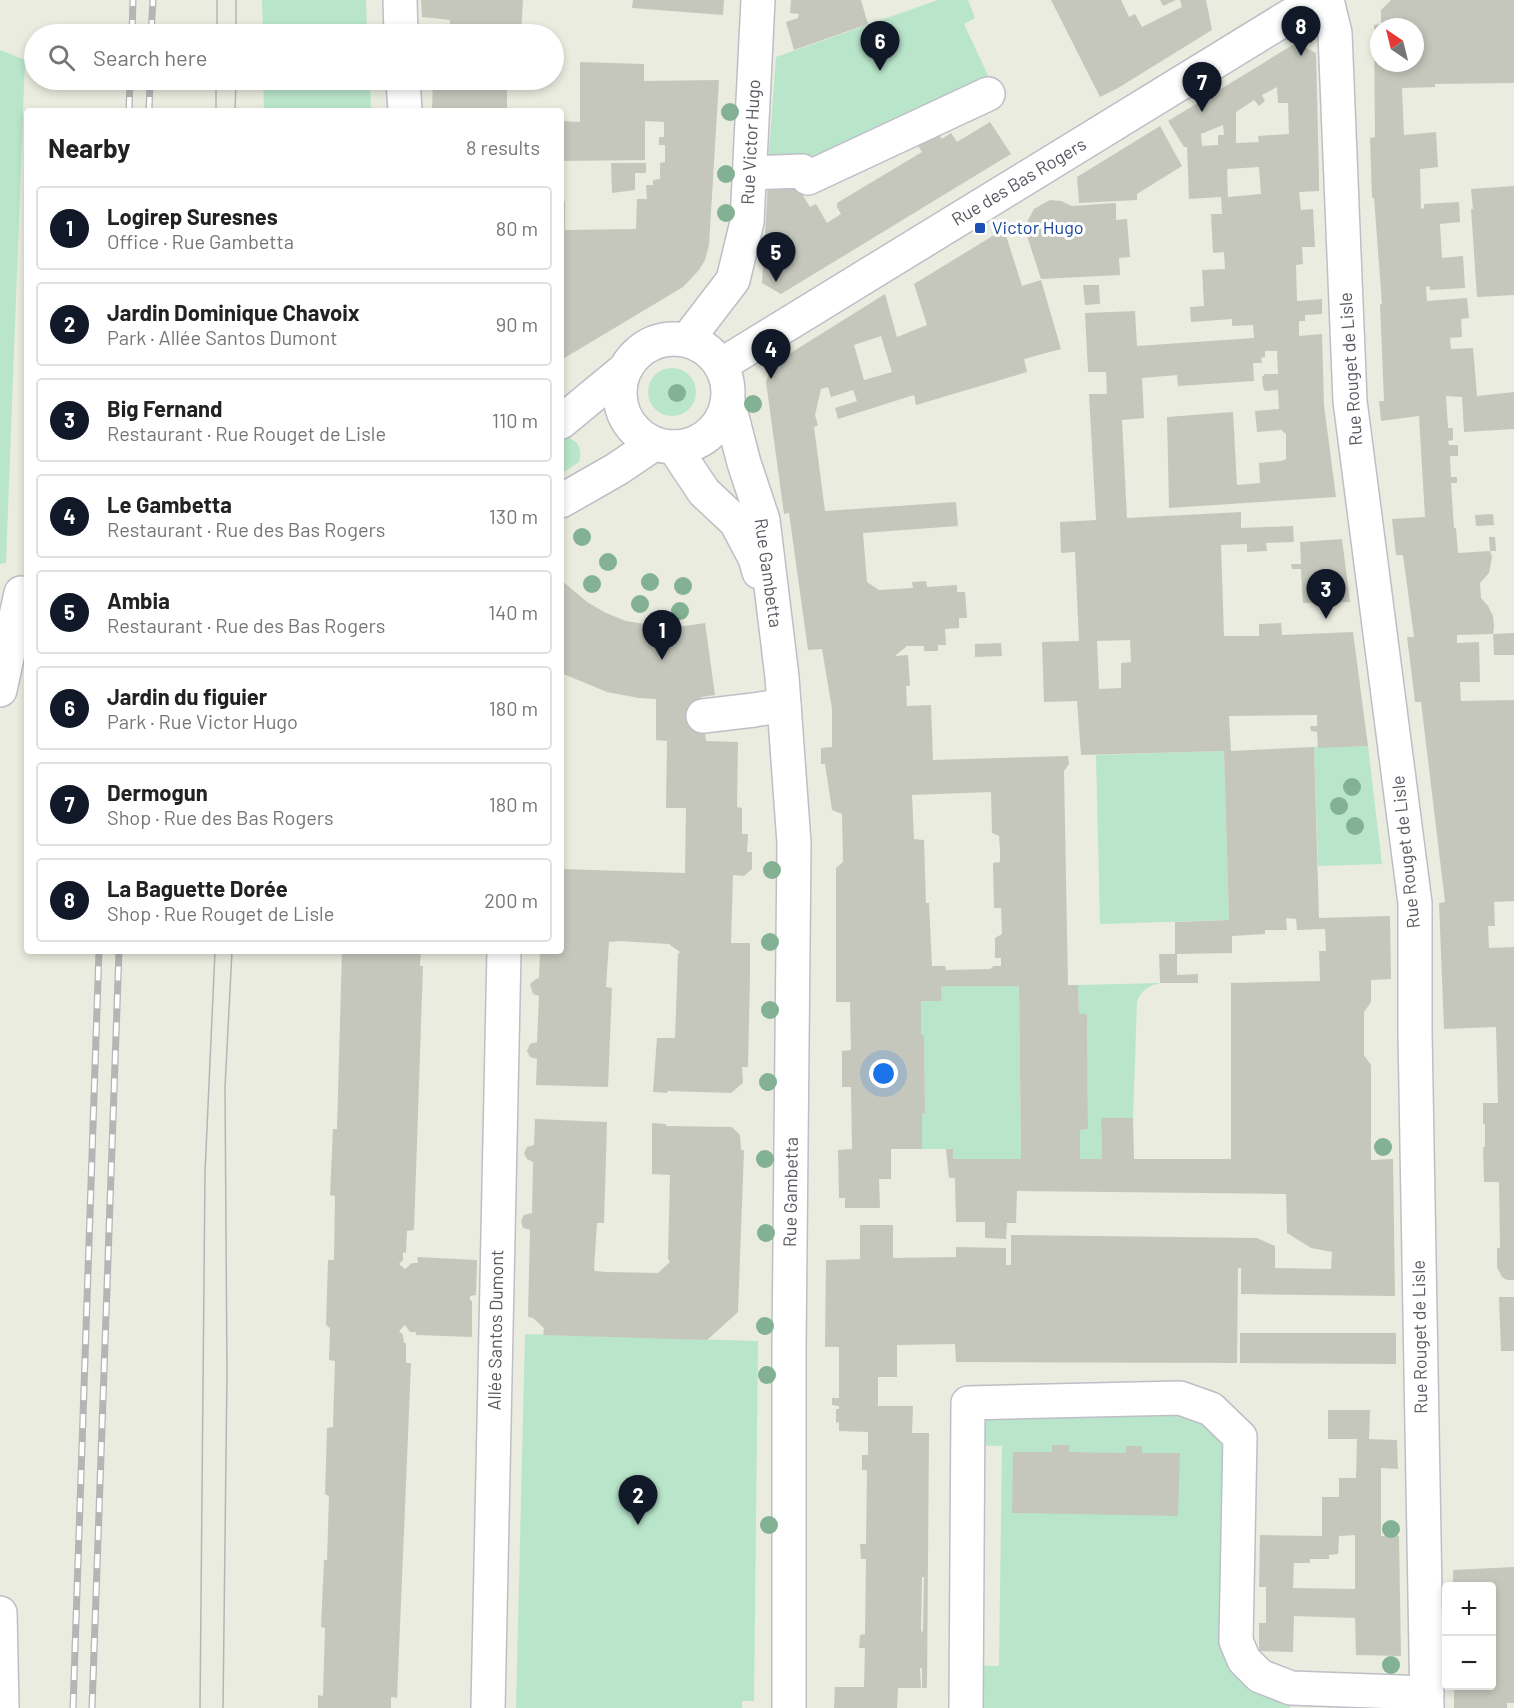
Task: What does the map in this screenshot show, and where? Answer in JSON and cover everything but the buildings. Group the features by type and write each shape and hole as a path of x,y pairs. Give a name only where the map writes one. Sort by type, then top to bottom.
{"street":[{"path":"400,0 401,24"},
{"name":"Rue Victor Hugo","path":"687,340 733,280 747,222 758,0"},
{"name":"Rue des Bas Rogers","path":"721,365 1316,0"},
{"name":"Rue Rouget de Lisle","path":"1327,0 1335,33 1350,401 1415,903 1414,1032 1427,1701"},
{"path":"404,90 405,108"},
{"path":"749,172 802,171 807,178 988,94"},
{"path":"564,499 617,469 664,446 689,445 715,429 728,401 728,388 721,365 706,350 687,340 672,338 643,347 632,357 624,370 619,387 620,405 627,422 639,435 664,446"},
{"path":"564,420 624,370"},
{"name":"Rue Gambetta","path":"728,401 744,463 763,520 783,691 794,843 789,1348 789,1708"},
{"name":"Rue Gambetta","path":"664,446 704,492 736,522 756,558 783,691"},
{"path":"0,690 16,593"},
{"path":"703,716 783,691"},
{"name":"Allée Santos Dumont","path":"488,1708 504,954"},
{"path":"966,1708 968,1403 1180,1398 1211,1409 1240,1437 1236,1641 1244,1660 1260,1676 1291,1688 1427,1701"},
{"path":"0,1613 2,1708"}],"green space":[{"path":"262,0 366,0 367,24 263,24"},
{"path":"938,0 968,0 975,18 964,24 992,84 816,164 768,164 776,57"},
{"path":"0,50 24,60 24,86 6,563 0,564"},
{"path":"263,90 370,90 371,108 264,108"},
{"path":"667,368 677,368 692,378 696,392 695,401 686,412 677,416 667,416 652,406 648,397 648,387 658,372"},
{"path":"564,436 573,440 578,446 580,457 579,462 564,472"},
{"path":"1368,746 1382,864 1318,866 1314,747"},
{"path":"1224,751 1229,920 1100,924 1096,755"},
{"path":"1160,983 1146,989 1137,1002 1133,1118 1101,1118 1102,1159 1080,1159 1080,1130 1088,1129 1087,1014 1079,1014 1078,985"},
{"path":"941,986 1019,986 1021,1159 953,1159 953,1149 922,1149 922,1114 925,1113 921,1001 942,1001"},
{"path":"525,1334 758,1341 754,1701 742,1701 742,1708 516,1708"},
{"path":"1180,1398 1240,1437 1236,1641 1291,1688 1290,1708 966,1708 967,1665 999,1666 1002,1446 968,1445 968,1403"}],"tram line":[{"path":"217,0 217,24"},
{"path":"236,0 236,24"},
{"path":"216,90 216,108"},
{"path":"235,108 236,90"},
{"path":"200,1708 205,1172 215,954"},
{"path":"223,1708 227,1374 225,1087 232,954"}],"railway":[{"path":"132,24 133,0"},
{"path":"152,24 153,0"},
{"path":"129,108 130,90"},
{"path":"149,108 150,90"},
{"path":"73,1708 99,954"},
{"path":"92,1708 119,954"}],"place":[{"name":"La Baguette Dorée","path":"1301,56"},
{"name":"Jardin du figuier","path":"880,71"},
{"name":"Dermogun","path":"1202,112"},
{"name":"Victor Hugo","path":"980,228"},
{"name":"Ambia","path":"776,282"},
{"name":"Le Gambetta","path":"771,379"},
{"name":"Big Fernand","path":"1326,619"},
{"name":"Logirep Suresnes","path":"662,660"},
{"name":"Jardin Dominique Chavoix","path":"638,1525"}]}
